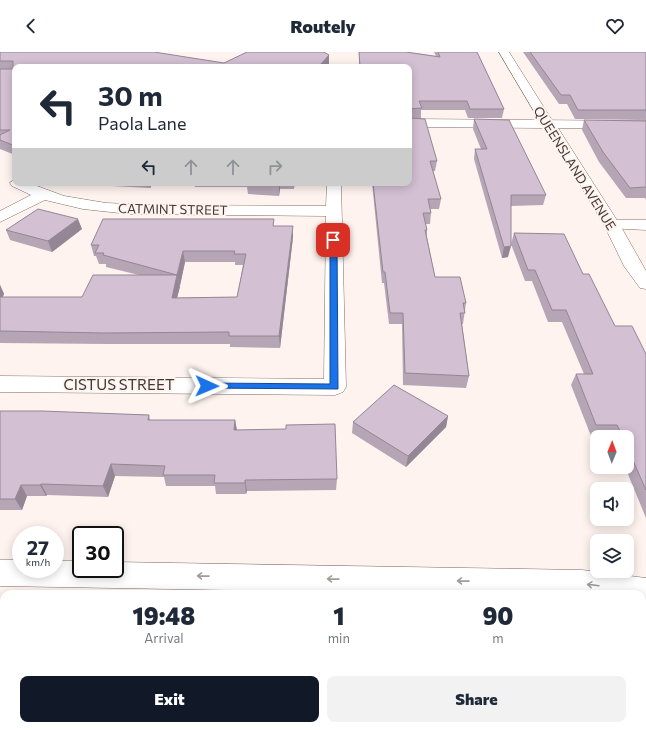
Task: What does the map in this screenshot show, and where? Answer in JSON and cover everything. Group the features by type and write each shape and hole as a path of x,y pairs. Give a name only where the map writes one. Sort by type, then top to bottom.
{"street":[{"name":"QUEENSLAND AVENUE","path":"504,52 549,125 559,137 612,225 633,266 646,284"},
{"path":"412,123 646,125"},
{"name":"CATMINT STREET","path":"24,186 44,194 84,206 143,210 333,211"},
{"path":"333,211 334,186"},
{"path":"0,217 44,194"},
{"name":"CISTUS STREET","path":"0,384 335,387 333,211"},
{"path":"612,225 646,225"},
{"path":"0,572 582,583 638,590"}],"building":[{"path":"0,52 154,52 224,63 247,52 324,52 329,55 321,64 13,64 13,61 0,61"},
{"path":"359,52 406,52 440,57 438,52 477,52 504,109 470,109 467,101 419,101 422,108 412,109 412,64 360,64"},
{"path":"530,52 646,52 646,110 578,110 570,95 561,95"},
{"path":"0,69 12,69 12,145 0,140 0,135 10,130 0,130"},
{"path":"412,118 425,119 437,161 430,161 441,199 428,199 431,213 423,213 427,230 425,230 435,277 460,277 466,303 463,303 465,313 460,313 469,376 405,373 403,313 390,313 385,272 383,272 373,186 412,186"},
{"path":"474,119 509,120 546,195 511,195 511,246 504,247 475,149 487,149"},
{"path":"584,120 646,121 646,187 630,188 603,152"},
{"path":"38,209 78,219 48,241 6,230"},
{"path":"103,219 274,219 273,226 293,226 279,336 229,336 229,332 104,333 0,331 0,297 82,297 93,275 177,275 103,255 104,253 95,253 99,245 91,245","holes":["183,251 235,251 234,254 246,254 237,297 172,298"]},
{"path":"514,233 564,234 583,274 589,274 615,326 632,326 646,354 646,490 634,463 634,430 620,430 617,425 596,425 576,374 593,374 566,310 552,310 535,270 528,270"},
{"path":"394,385 448,416 408,456 353,422"},
{"path":"0,411 149,415 148,420 235,420 234,430 286,429 286,425 335,424 337,479 245,480 245,483 214,483 215,475 163,475 165,466 111,464 103,486 41,484 21,485 15,499 0,499"}],"route":[{"path":"207,386 335,387 333,240"}]}
